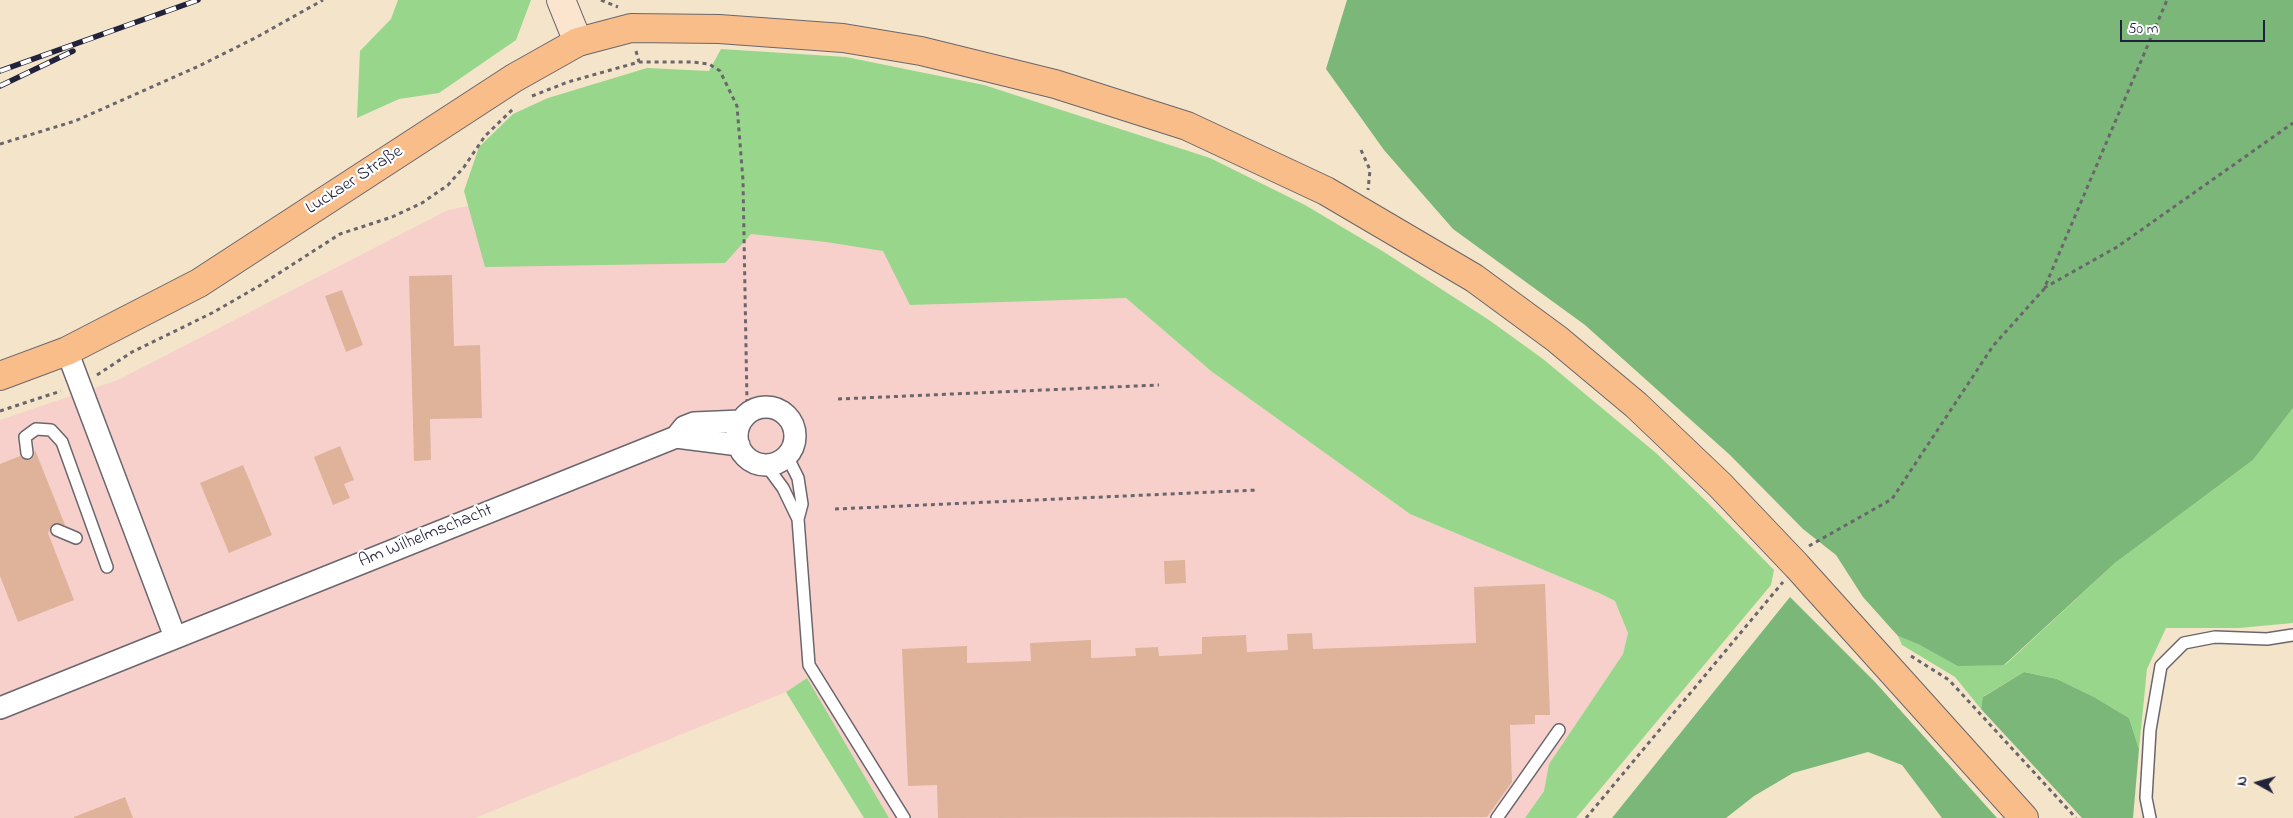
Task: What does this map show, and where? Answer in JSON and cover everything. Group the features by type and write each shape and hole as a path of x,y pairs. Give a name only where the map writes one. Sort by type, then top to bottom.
{"main road":[{"name":"Luckaer Straße","path":"0,376 66,351 214,274 514,78 578,42 631,28 720,28 843,38 921,51 1003,70 1122,104 1187,126 1326,190 1474,278 1557,340 1643,411 1720,485 1806,554 2024,818"}],"street":[{"path":"561,0 578,42"},
{"path":"66,351 175,636"},
{"name":"Am Wilhelmschacht","path":"676,437 684,427 694,422 745,417 755,409 768,406 780,410 790,418 795,430 794,443 787,456"},
{"path":"745,417 737,432 739,445 747,458 766,465 779,462 787,456"},
{"name":"Am Wilhelmschacht","path":"0,708 175,636 676,437 739,445"}],"lane":[{"path":"27,453 25,437 36,429 51,430 62,442 107,568"},
{"path":"787,456 799,482 802,504 798,519 809,664 904,818"},
{"path":"766,465 783,488 798,519"},
{"path":"57,530 76,538"},
{"path":"2150,818 2146,798 2150,730 2160,666 2184,643 2215,637 2267,638 2293,635"},
{"path":"1497,818 1558,730"}],"path":[{"path":"0,144 75,121 199,66 257,37 323,0"},
{"path":"601,0 620,8"},
{"path":"2044,289 2167,0"},
{"path":"527,99 568,82 639,62 693,62 709,64 720,71 736,106 743,180 745,417"},
{"path":"0,411 78,384 98,374 132,352 212,313 340,234 392,217 422,202 448,185 464,167 485,136 521,102"},
{"path":"1586,818 1806,554 1892,499 1993,346 2044,289 2117,246 2293,123"},
{"path":"1360,187 1368,192 1370,170 1361,150"},
{"path":"838,399 1159,385"},
{"path":"835,509 1258,490"},
{"path":"1802,539 1806,554"},
{"path":"1909,655 1949,680 2076,818"}],"shaded area":[{"path":"667,166 1126,298 1211,371 1410,514 1615,601 1628,633 1623,654 1549,764 1544,791 1525,818 889,818 807,678 786,692 475,818 0,818 0,420 118,380 448,210"}],"green space":[{"path":"398,0 531,0 516,40 439,93 399,99 357,118 360,51 391,19"},
{"path":"1347,0 2293,0 2293,408 2253,460 2115,563 2004,665 1958,666 1920,645 1898,636 1863,597 1836,555 1803,529 1730,455 1585,325 1453,229 1384,150 1326,69"},
{"path":"721,49 846,57 984,85 1210,158 1305,205 1384,252 1489,320 1543,359 1656,453 1707,502 1774,570 1771,585 1576,818 1525,818 1544,791 1549,764 1623,654 1628,633 1615,601 1410,514 1211,371 1126,298 910,305 883,251 826,242 751,234 725,263 485,267 464,191 479,147 513,114 548,98 647,68 709,71"},
{"path":"2293,408 2293,623 2239,628 2166,628 2147,669 2139,749 2129,718 2094,697 2057,679 2024,672 1984,696 1981,709 1955,677 1902,645 1898,636 1920,645 2005,665 2115,563 2253,460"},
{"path":"1790,597 1875,682 1997,818 1942,818 1902,765 1868,752 1793,773 1754,796 1726,818 1612,818"},
{"path":"2024,672 2057,679 2094,697 2129,718 2139,749 2133,818 2082,818 1981,709 1983,697"},
{"path":"807,678 889,818 864,818 786,692"}],"building":[{"path":"452,275 454,346 480,345 482,418 430,419 431,460 414,461 409,276"},
{"path":"342,290 363,345 346,352 325,296"},
{"path":"340,446 354,480 344,484 350,498 333,505 314,457"},
{"path":"35,450 65,525 53,524 48,533 74,600 18,622 0,576 0,464 20,456 28,460 34,456"},
{"path":"243,465 272,535 229,553 200,483"},
{"path":"1185,560 1186,583 1165,584 1164,561"},
{"path":"1545,584 1550,715 1535,715 1535,724 1510,725 1512,782 1487,817 938,818 937,785 908,786 902,649 967,646 967,663 1031,661 1030,643 1091,640 1091,658 1136,656 1135,648 1158,647 1159,656 1202,654 1202,637 1246,635 1247,652 1288,650 1287,634 1312,633 1313,649 1476,643 1474,587"},
{"path":"125,797 133,818 74,818 74,817"}],"railway":[{"path":"0,71 198,0"},
{"path":"0,86 73,51"}]}
